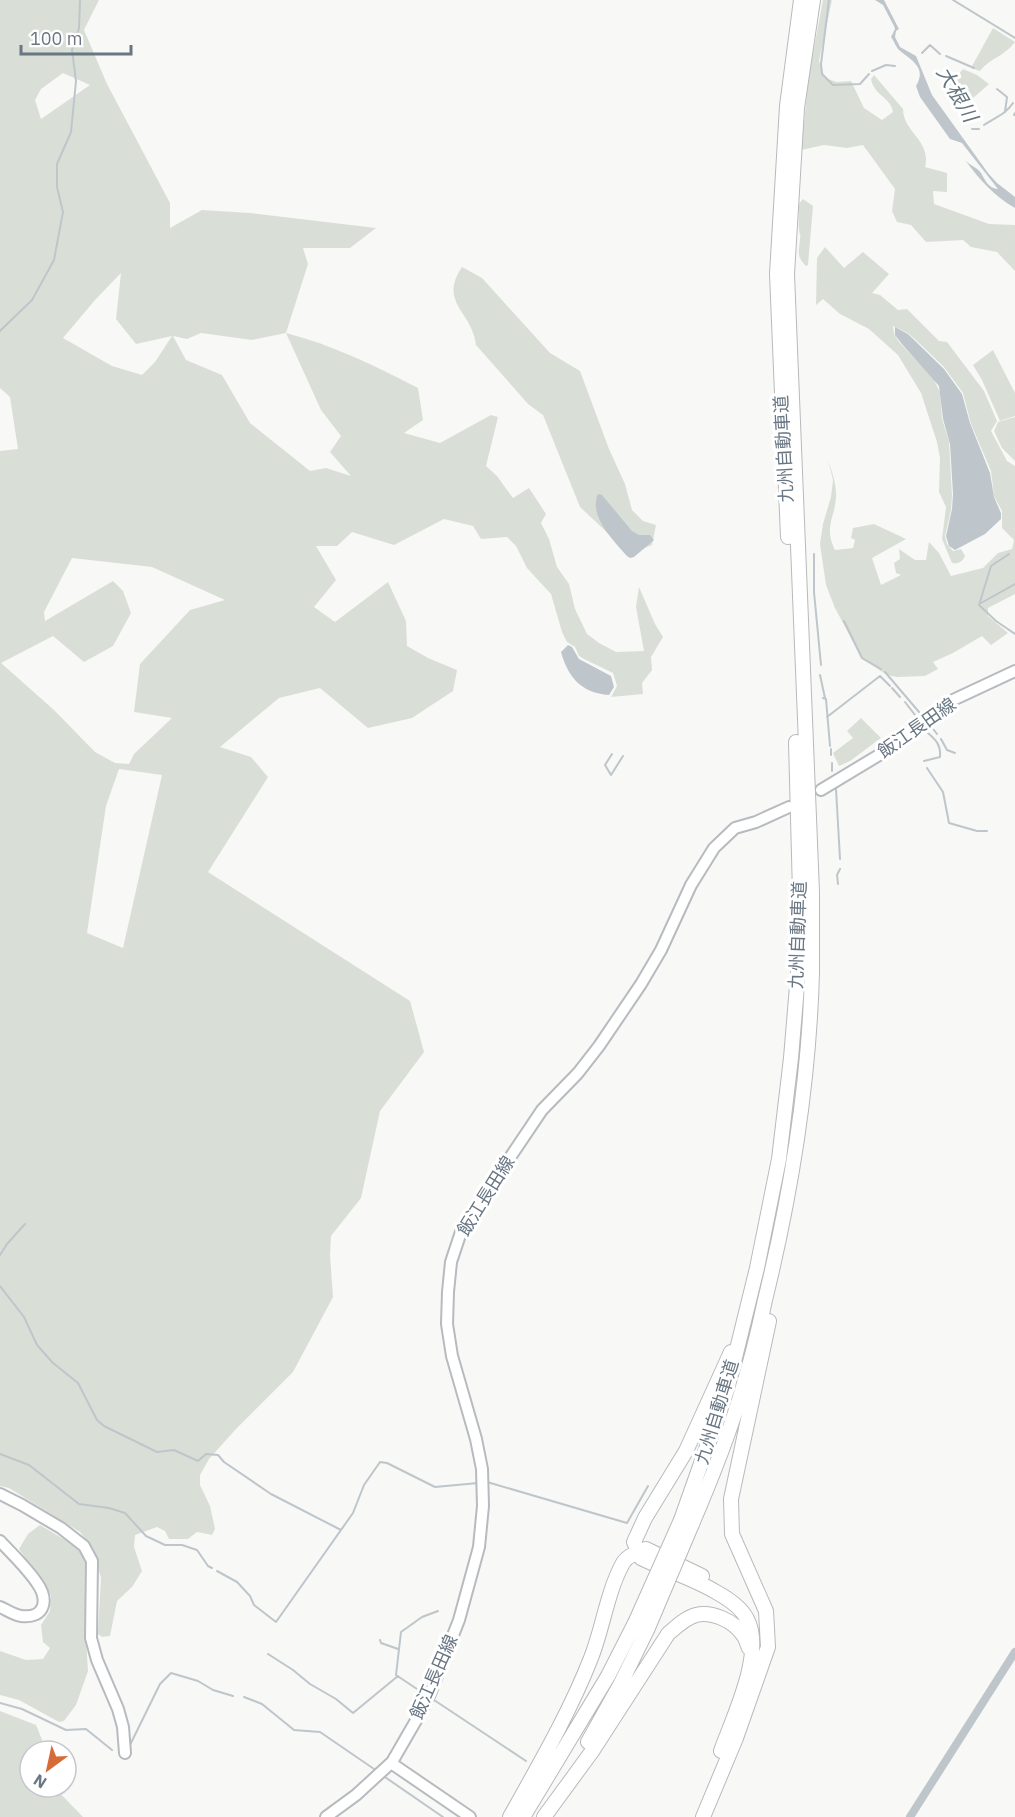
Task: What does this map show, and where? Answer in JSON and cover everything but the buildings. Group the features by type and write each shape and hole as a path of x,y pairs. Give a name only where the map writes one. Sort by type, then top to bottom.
{"highway":[{"name":"九州自動車道","path":"687,1522 727,1390 758,1268 779,1159 798,974 800,893 795,682 777,274 787,106 801,0"},
{"name":"九州自動車道","path":"544,1817 599,1723 687,1522 715,1468 741,1397 772,1274 793,1162 807,1057 812,975 812,891 787,274 797,108 813,0"},
{"path":"703,1817 723,1770 768,1647 766,1611 732,1534 731,1499 737,1462 763,1353 786,1220 793,1162"},
{"path":"694,1817 749,1671 753,1639 747,1619 735,1605 715,1591 641,1558 633,1542 686,1451 723,1365 741,1334"},
{"path":"510,1817 564,1719 591,1657 616,1578 624,1561 638,1552 646,1549 719,1584 745,1604 759,1628 764,1647 763,1664"},
{"path":"544,1817 593,1750 668,1634 682,1622 695,1615 711,1614 728,1621 743,1634 748,1648 749,1671"},
{"name":"九州自動車道","path":"524,1817 608,1676 641,1626"}],"main road":[{"name":"飯江長田線","path":"821,790 884,752 924,719 953,700 1015,671"},
{"name":"飯江長田線","path":"326,1817 356,1796 391,1763 430,1694 459,1620 479,1547 483,1506 482,1469 476,1439 452,1356 447,1324 451,1262 462,1229 542,1110 578,1073 641,984 661,950 691,885 714,848 735,828 756,822 789,807"},
{"path":"0,1494 62,1528 84,1546 92,1561 91,1638 97,1660 118,1709 123,1727 125,1754"},
{"path":"0,1541 38,1584 44,1596 44,1605 42,1610 31,1616 19,1616 0,1607"},
{"path":"391,1763 470,1817"}],"shaded area":[{"path":"0,0 99,0 84,30 107,84 170,203 170,228 202,210 250,213 376,228 350,248 303,248 308,264 286,333 337,350 418,388 423,420 404,433 440,443 491,415 498,417 486,466 497,476 513,498 529,488 546,514 541,523 549,539 557,567 569,584 575,609 587,634 616,652 644,651 636,607 639,587 663,637 651,657 652,670 642,683 643,694 611,697 617,686 613,673 579,656 575,647 567,642 551,594 527,568 516,546 507,537 481,539 473,526 444,519 394,545 352,532 337,546 316,546 336,580 314,607 335,622 388,582 406,621 407,646 457,670 453,691 412,718 368,728 320,688 279,698 220,747 251,757 268,777 208,872 410,1001 424,1052 380,1111 361,1198 331,1236 333,1297 293,1372 236,1429 209,1459 200,1475 200,1485 210,1506 215,1529 212,1535 197,1532 188,1539 169,1539 165,1531 157,1527 135,1535 134,1547 142,1571 132,1587 117,1601 110,1636 102,1637 98,1634 101,1578 93,1548 80,1532 9,1488 0,1486 0,451 18,449 10,397 0,388","holes":["63,73 90,85 41,119 35,100 41,89","121,273 116,319 136,344 172,336 155,362 142,375 112,366 63,338","201,333 252,340 286,333 321,410 341,436 330,452 351,476 326,468 310,471 250,423 222,375 186,360 173,336 187,339","72,558 152,567 225,600 190,610 140,664 134,712 172,718 134,754 129,764 115,763 95,752 54,710 1,663 53,636 84,662 113,646 131,613 123,591 113,581 45,621 44,612","119,769 162,775 123,948 87,933 106,806"]},
{"path":"823,0 832,0 819,61 825,78 837,82 851,81 864,108 882,120 893,112 889,103 873,85 871,79 874,75 903,109 907,124 925,150 925,167 947,173 947,192 933,191 934,204 989,224 1015,225 1015,271 997,252 971,247 963,240 926,242 911,225 897,222 892,211 895,189 863,145 847,148 824,145 801,150 809,75"},
{"name":"大根川","path":"875,0 884,0 899,29 895,37 900,47 916,56 932,95 988,173 1015,197 1015,208 994,193 976,174 965,160 980,171 990,186 998,189 962,143 950,139 920,97 916,86 920,74 919,69 897,47 891,37 894,26 883,5"},
{"path":"993,28 1015,42 1007,51 980,71 971,68"},
{"path":"963,69 989,84 964,106 948,87"},
{"path":"803,199 813,206 808,265 806,266 799,254 798,205"},
{"path":"825,247 844,268 863,252 889,274 872,293 880,295 898,310 907,309 939,341 947,342 984,391 997,421 991,431 1007,461 1015,466 1015,594 988,608 988,616 1008,633 991,645 982,636 933,662 938,669 925,676 887,675 862,659 835,608 826,585 820,544 833,480 828,460 836,488 830,529 835,550 853,548 855,540 851,538 853,528 874,524 906,539 872,558 881,585 901,575 896,573 894,563 900,559 899,549 915,560 926,560 929,542 939,553 951,576 983,568 998,553 1012,549 1014,540 1002,528 1002,511 994,496 991,471 971,424 963,393 944,367 920,344 908,333 893,326 894,334 899,342 933,378 940,392 942,419 949,441 952,495 945,536 947,544 953,551 961,549 965,556 960,562 952,563 942,539 946,507 939,492 940,458 921,393 898,355 869,329 840,314 823,299 816,305 817,258"},
{"path":"462,267 482,278 550,353 580,371 609,449 625,484 632,510 643,521 656,525 652,545 630,554 580,507 543,415 528,404 476,345 469,324 455,299 456,279"},
{"path":"895,327 908,334 944,369 962,394 970,423 990,473 994,497 1001,513 1001,519 985,534 955,550 949,546 946,536 953,494 950,444 943,419 939,386 895,335"},
{"path":"993,350 1015,393 1015,416 1000,421 973,365"},
{"path":"1015,417 1015,461 1002,448 994,431 998,422"},
{"path":"598,494 602,495 632,531 639,535 650,535 654,540 634,557 627,556 604,528 596,511"},
{"path":"568,645 572,647 579,659 611,676 614,687 609,695 599,694 583,687 572,676 561,652"},
{"path":"861,718 881,738 850,761 839,766 833,753 853,738 847,731"},
{"path":"40,1525 82,1550 87,1565 88,1671 76,1705 64,1721 59,1722 19,1700 0,1695 0,1651 26,1660 43,1659 50,1648 43,1642 41,1625 50,1611 51,1595 19,1549 28,1534"},
{"path":"0,1711 36,1725 42,1739 18,1739 18,1799 66,1799 83,1817 0,1817"}],"waterway":[{"path":"0,331 32,300 54,260 63,212 57,187 57,164 71,132 76,81 72,50 79,28 80,0"},
{"path":"829,0 821,64 822,74 833,85 860,84 869,74"},
{"path":"953,0 1015,38"},
{"path":"922,53 930,45 940,54"},
{"path":"946,56 974,68"},
{"path":"872,71 886,65 895,66"},
{"path":"997,89 1007,97 1005,112"},
{"path":"984,125 1003,113 1013,103"},
{"path":"972,129 979,129"},
{"path":"814,554 814,592 821,665"},
{"path":"1009,554 991,566 979,605 1015,634"},
{"path":"981,603 1015,584"},
{"path":"844,621 862,658 881,669"},
{"path":"885,672 919,712"},
{"path":"820,675 825,698"},
{"path":"827,717 880,676 890,686"},
{"path":"892,688 900,697"},
{"path":"823,698 826,699 830,746"},
{"path":"905,702 915,715"},
{"path":"930,725 937,734"},
{"path":"924,761 940,757 940,749 928,733"},
{"path":"941,739 947,750 955,753"},
{"path":"831,749 831,755"},
{"path":"612,754 605,765 611,775 623,756"},
{"path":"832,763 832,771"},
{"path":"927,768 943,792 949,823 977,831 987,831"},
{"path":"836,789 840,859"},
{"path":"838,884 837,875 840,869"},
{"path":"0,1255 25,1224"},
{"path":"0,1286 24,1317 37,1345 53,1363 78,1383 97,1420 104,1426 157,1452 174,1450 198,1461 206,1454 218,1455 224,1462 271,1494 341,1530"},
{"path":"0,1454 29,1465 79,1504 109,1508 125,1513 146,1536 165,1545 182,1545 197,1550 212,1568"},
{"path":"217,1571 237,1582 250,1596 254,1605 276,1622 353,1513 364,1485 380,1462 387,1463 435,1487 478,1483"},
{"path":"487,1482 627,1523 648,1486"},
{"path":"426,1695 396,1675 401,1632 422,1617 438,1611"},
{"path":"380,1640 381,1643 398,1649"},
{"path":"910,1817 1015,1652"},
{"path":"268,1654 310,1684 336,1699 353,1713 398,1676"},
{"path":"130,1745 160,1684 171,1673 198,1681 213,1690 233,1696"},
{"path":"244,1697 262,1704 294,1730 320,1732 377,1771"},
{"path":"431,1698 526,1761"},
{"path":"0,1703 22,1709 66,1730 86,1729 112,1750"},
{"path":"382,1775 443,1817"}]}
